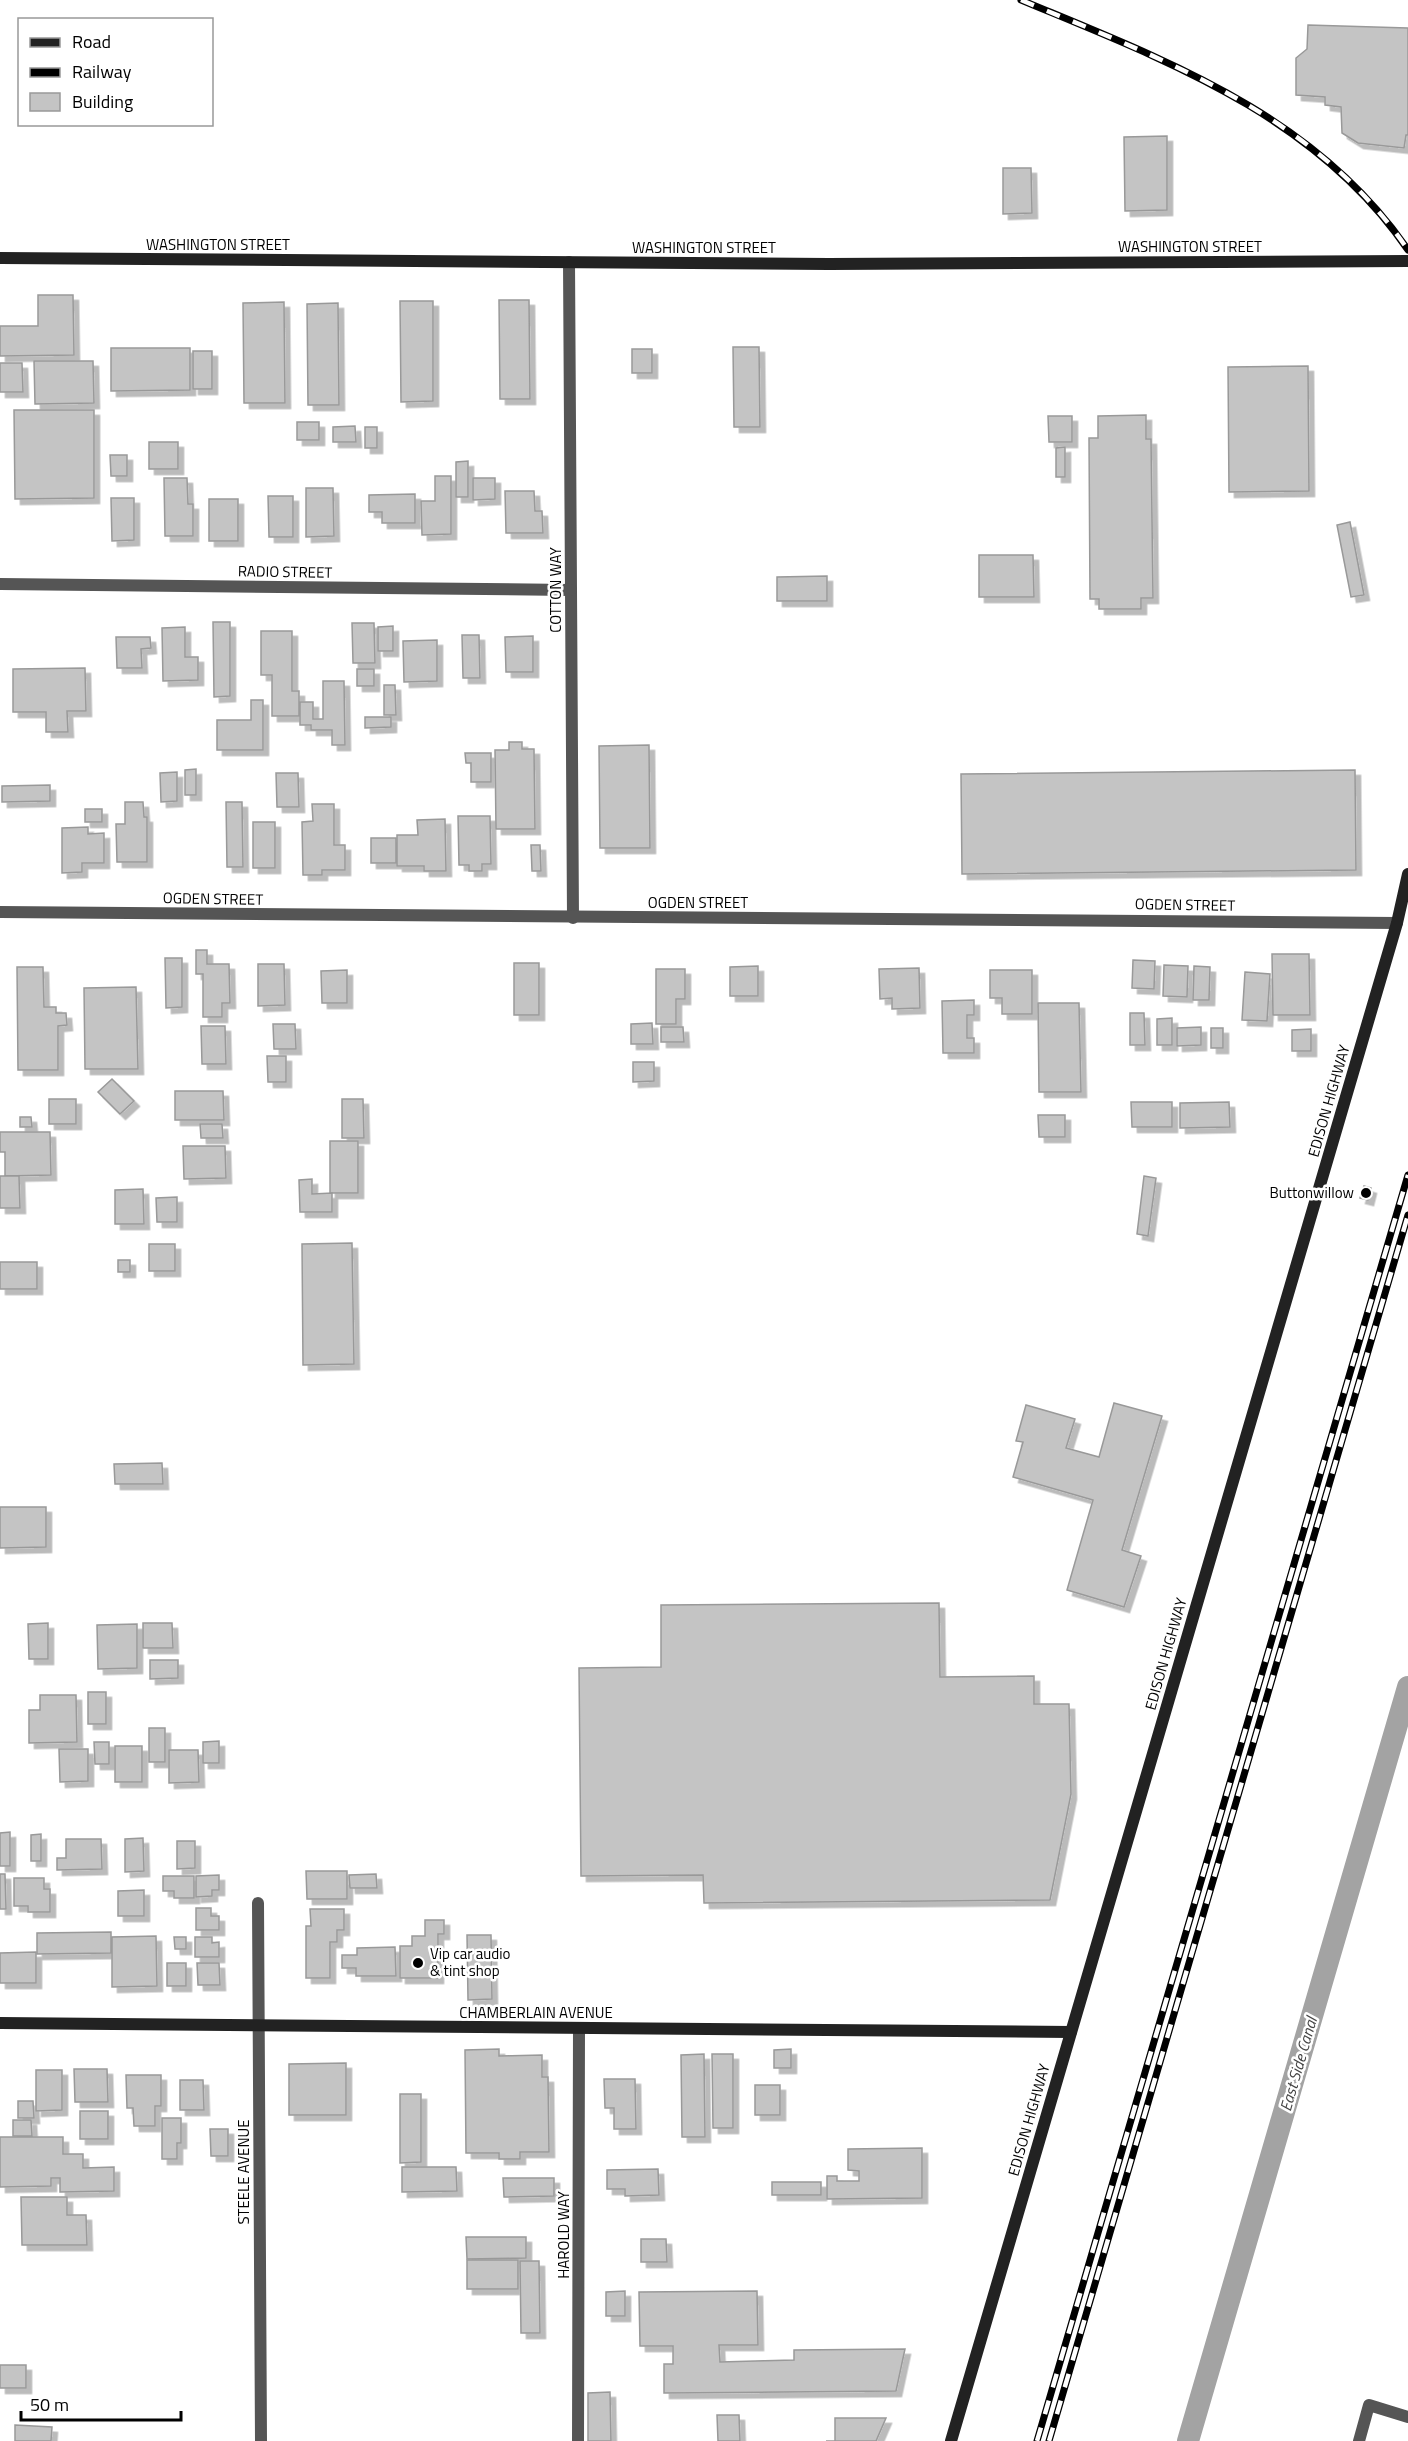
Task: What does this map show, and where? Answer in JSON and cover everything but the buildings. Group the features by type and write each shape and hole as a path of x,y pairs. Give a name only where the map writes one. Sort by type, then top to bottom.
{"street":[{"name":"WASHINGTON STREET","path":"0,258 853,264 1408,261"},
{"name":"COTTON WAY","path":"569,262 573,918"},
{"name":"RADIO STREET","path":"0,584 571,590"},
{"name":"EDISON HIGHWAY","path":"951,2441 1397,923 1408,874"},
{"name":"OGDEN STREET","path":"0,912 1397,923"},
{"name":"STEELE AVENUE","path":"258,1903 261,2441"},
{"name":"CHAMBERLAIN AVENUE","path":"0,2023 1071,2032"},
{"name":"HAROLD WAY","path":"578,2441 579,2028"},
{"path":"1359,2441 1369,2405 1408,2417"}],"waterway":[{"name":"East Side Canal","path":"1188,2441 1408,1687"}],"railway":[{"path":"1021,0 1182,70 1234,97 1283,127 1329,162 1371,203 1408,250"},
{"path":"1037,2441 1408,1175"},
{"path":"1049,2441 1408,1215"}],"place":[{"name":"Buttonwillow","path":"1366,1193"},
{"name":"Vip car audio & tint shop","path":"418,1963"}]}
